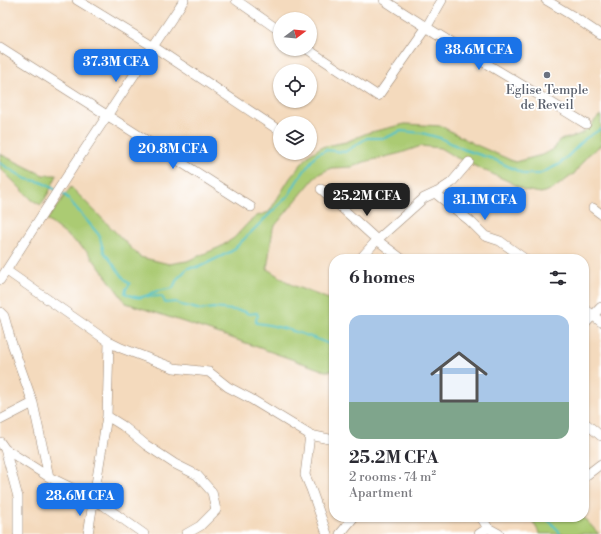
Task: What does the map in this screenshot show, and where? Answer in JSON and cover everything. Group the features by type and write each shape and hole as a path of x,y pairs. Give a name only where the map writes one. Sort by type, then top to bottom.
{"street":[{"path":"77,0 154,47 273,126"},
{"path":"184,0 2,276 121,348 174,368 209,372 228,387 251,399 310,435 329,439"},
{"path":"236,0 273,26"},
{"path":"384,0 426,28 586,124"},
{"path":"317,56 378,96 426,28 442,0"},
{"path":"546,0 601,36"},
{"path":"0,47 251,207"},
{"path":"364,254 377,240 424,198 451,183 469,162"},
{"path":"321,189 377,240 395,254"},
{"path":"435,193 470,221 485,236 500,241 518,254"},
{"path":"593,208 601,214"},
{"path":"589,320 601,307"},
{"path":"0,312 4,316 11,341 33,403 49,477"},
{"path":"589,312 601,322"},
{"path":"88,534 107,416 109,342"},
{"path":"0,420 33,403"},
{"path":"107,416 123,426 146,445 175,464 197,475 212,492 216,510 200,526 186,534"},
{"path":"589,426 601,436"},
{"path":"310,435 305,475 327,534"},
{"path":"2,445 49,477 72,488 93,502 104,505 144,534"},
{"path":"2,445 18,498 18,534"},
{"path":"589,473 601,464"},
{"path":"340,534 350,522"},
{"path":"484,522 488,528 499,534"},
{"path":"479,534 488,528"}],"green space":[{"path":"601,115 601,145 587,156 574,174 553,189 541,193 524,190 455,157 440,148 421,146 401,153 364,162 352,167 331,168 317,175 273,228 267,269 294,286 329,299 329,371 325,371 126,303 87,251 47,220 71,187 140,257 169,264 187,261 220,247 234,238 257,216 269,212 290,178 305,160 317,160 317,150 321,147 346,142 367,133 405,124 441,126 474,144 515,162 542,155 555,148 559,140 581,133"},
{"path":"0,154 43,175 57,175 41,205 32,200 0,168"},
{"path":"533,522 588,522 599,534 540,534"}],"waterway":[{"path":"60,193 65,195 99,235 104,252 126,281 130,284 125,293 134,297 141,297 157,291 173,288 177,279 188,268 199,267 232,251 289,195 297,181 316,155 325,150 345,152 367,138 385,138 401,131 422,133 440,138 465,150 493,159 524,174 539,174 560,164 586,138 601,129"},
{"path":"0,163 26,179 41,182 56,190"},
{"path":"148,297 160,296 163,298 165,303 176,302 181,305 201,310 213,308 243,311 249,314 257,313 258,316 256,323 276,326 329,344"},
{"path":"550,522 560,534"}],"place":[{"name":"Eglise Temple de Reveil","path":"547,75"}]}
